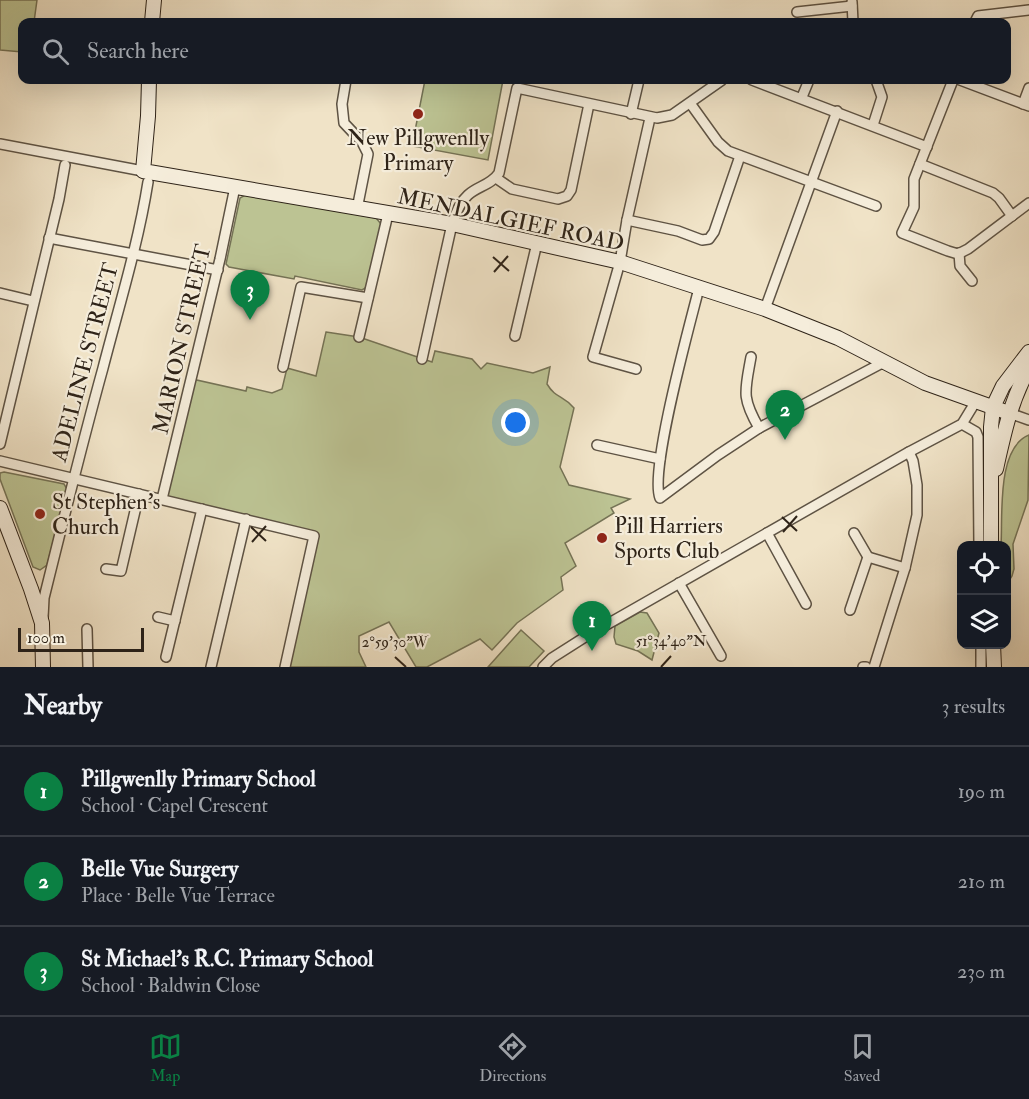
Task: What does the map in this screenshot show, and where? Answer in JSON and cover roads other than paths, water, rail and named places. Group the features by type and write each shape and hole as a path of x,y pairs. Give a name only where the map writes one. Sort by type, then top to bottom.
{"street":[{"path":"152,18 154,0"},
{"path":"797,12 852,3 853,18"},
{"path":"977,18 978,16 1029,10"},
{"path":"145,176 148,84"},
{"path":"345,84 342,104 345,123 362,142 368,154 357,208"},
{"path":"632,114 638,84"},
{"path":"422,359 452,224 458,208 466,197 496,178 501,169 517,88 650,118 665,118 716,84"},
{"path":"763,84 927,147"},
{"path":"802,98 808,84"},
{"path":"873,125 882,97 877,84"},
{"path":"951,84 914,179 914,207 902,233 959,253 968,249 1029,203"},
{"path":"971,84 1026,105 1029,88"},
{"path":"690,103 722,147 740,156 876,206"},
{"path":"496,178 512,189 558,199 567,196 571,190 589,104"},
{"path":"765,309 837,111"},
{"path":"636,369 593,357 620,262 650,118"},
{"name":"MENDALGIEF ROAD","path":"0,144 145,176 235,188 452,224 620,262 765,309 838,338 925,383 1009,413"},
{"path":"627,220 678,231 702,240 709,238 714,232 740,156"},
{"path":"920,164 993,193 1012,216"},
{"path":"0,444 65,165"},
{"name":"ADELINE STREET","path":"42,623 45,598 73,478 134,253 145,176"},
{"name":"MARION STREET","path":"162,499 218,270 235,188"},
{"path":"359,337 388,214"},
{"path":"49,238 218,270"},
{"path":"515,336 537,243"},
{"path":"959,253 960,266 972,281"},
{"path":"283,367 301,287 368,298"},
{"path":"699,288 660,459 657,490 660,498 759,428 884,362"},
{"path":"0,293 33,301"},
{"path":"991,541 993,407 1003,386 1029,352"},
{"path":"751,357 744,394 748,409 759,428"},
{"path":"991,506 995,474 1009,413 1018,387 1029,368"},
{"path":"543,667 552,658 585,637 962,423 976,401"},
{"path":"1009,413 1029,420"},
{"path":"962,423 976,432 978,437 979,541"},
{"path":"597,445 660,459"},
{"path":"874,667 905,568 917,515 918,500 913,461 909,452"},
{"path":"0,461 314,536 285,667"},
{"path":"106,569 121,571 139,494"},
{"path":"0,508 5,534 42,623 43,667"},
{"path":"166,657 202,508"},
{"path":"211,667 246,519"},
{"path":"767,532 806,604"},
{"path":"854,533 868,557 905,568"},
{"path":"850,610 868,557"},
{"path":"679,583 721,656"},
{"path":"158,616 175,621"},
{"path":"87,629 88,667"},
{"path":"981,649 981,667"},
{"path":"993,649 993,667"}],"place":[{"name":"New Pillgwenlly Primary","path":"418,114"},
{"name":"St Michael's R.C. Primary School","path":"250,320"},
{"name":"Belle Vue Surgery","path":"785,440"},
{"name":"St Stephen's Church","path":"40,514"},
{"name":"Pill Harriers Sports Club","path":"602,538"},
{"name":"Pillgwenlly Primary School","path":"592,651"}]}
